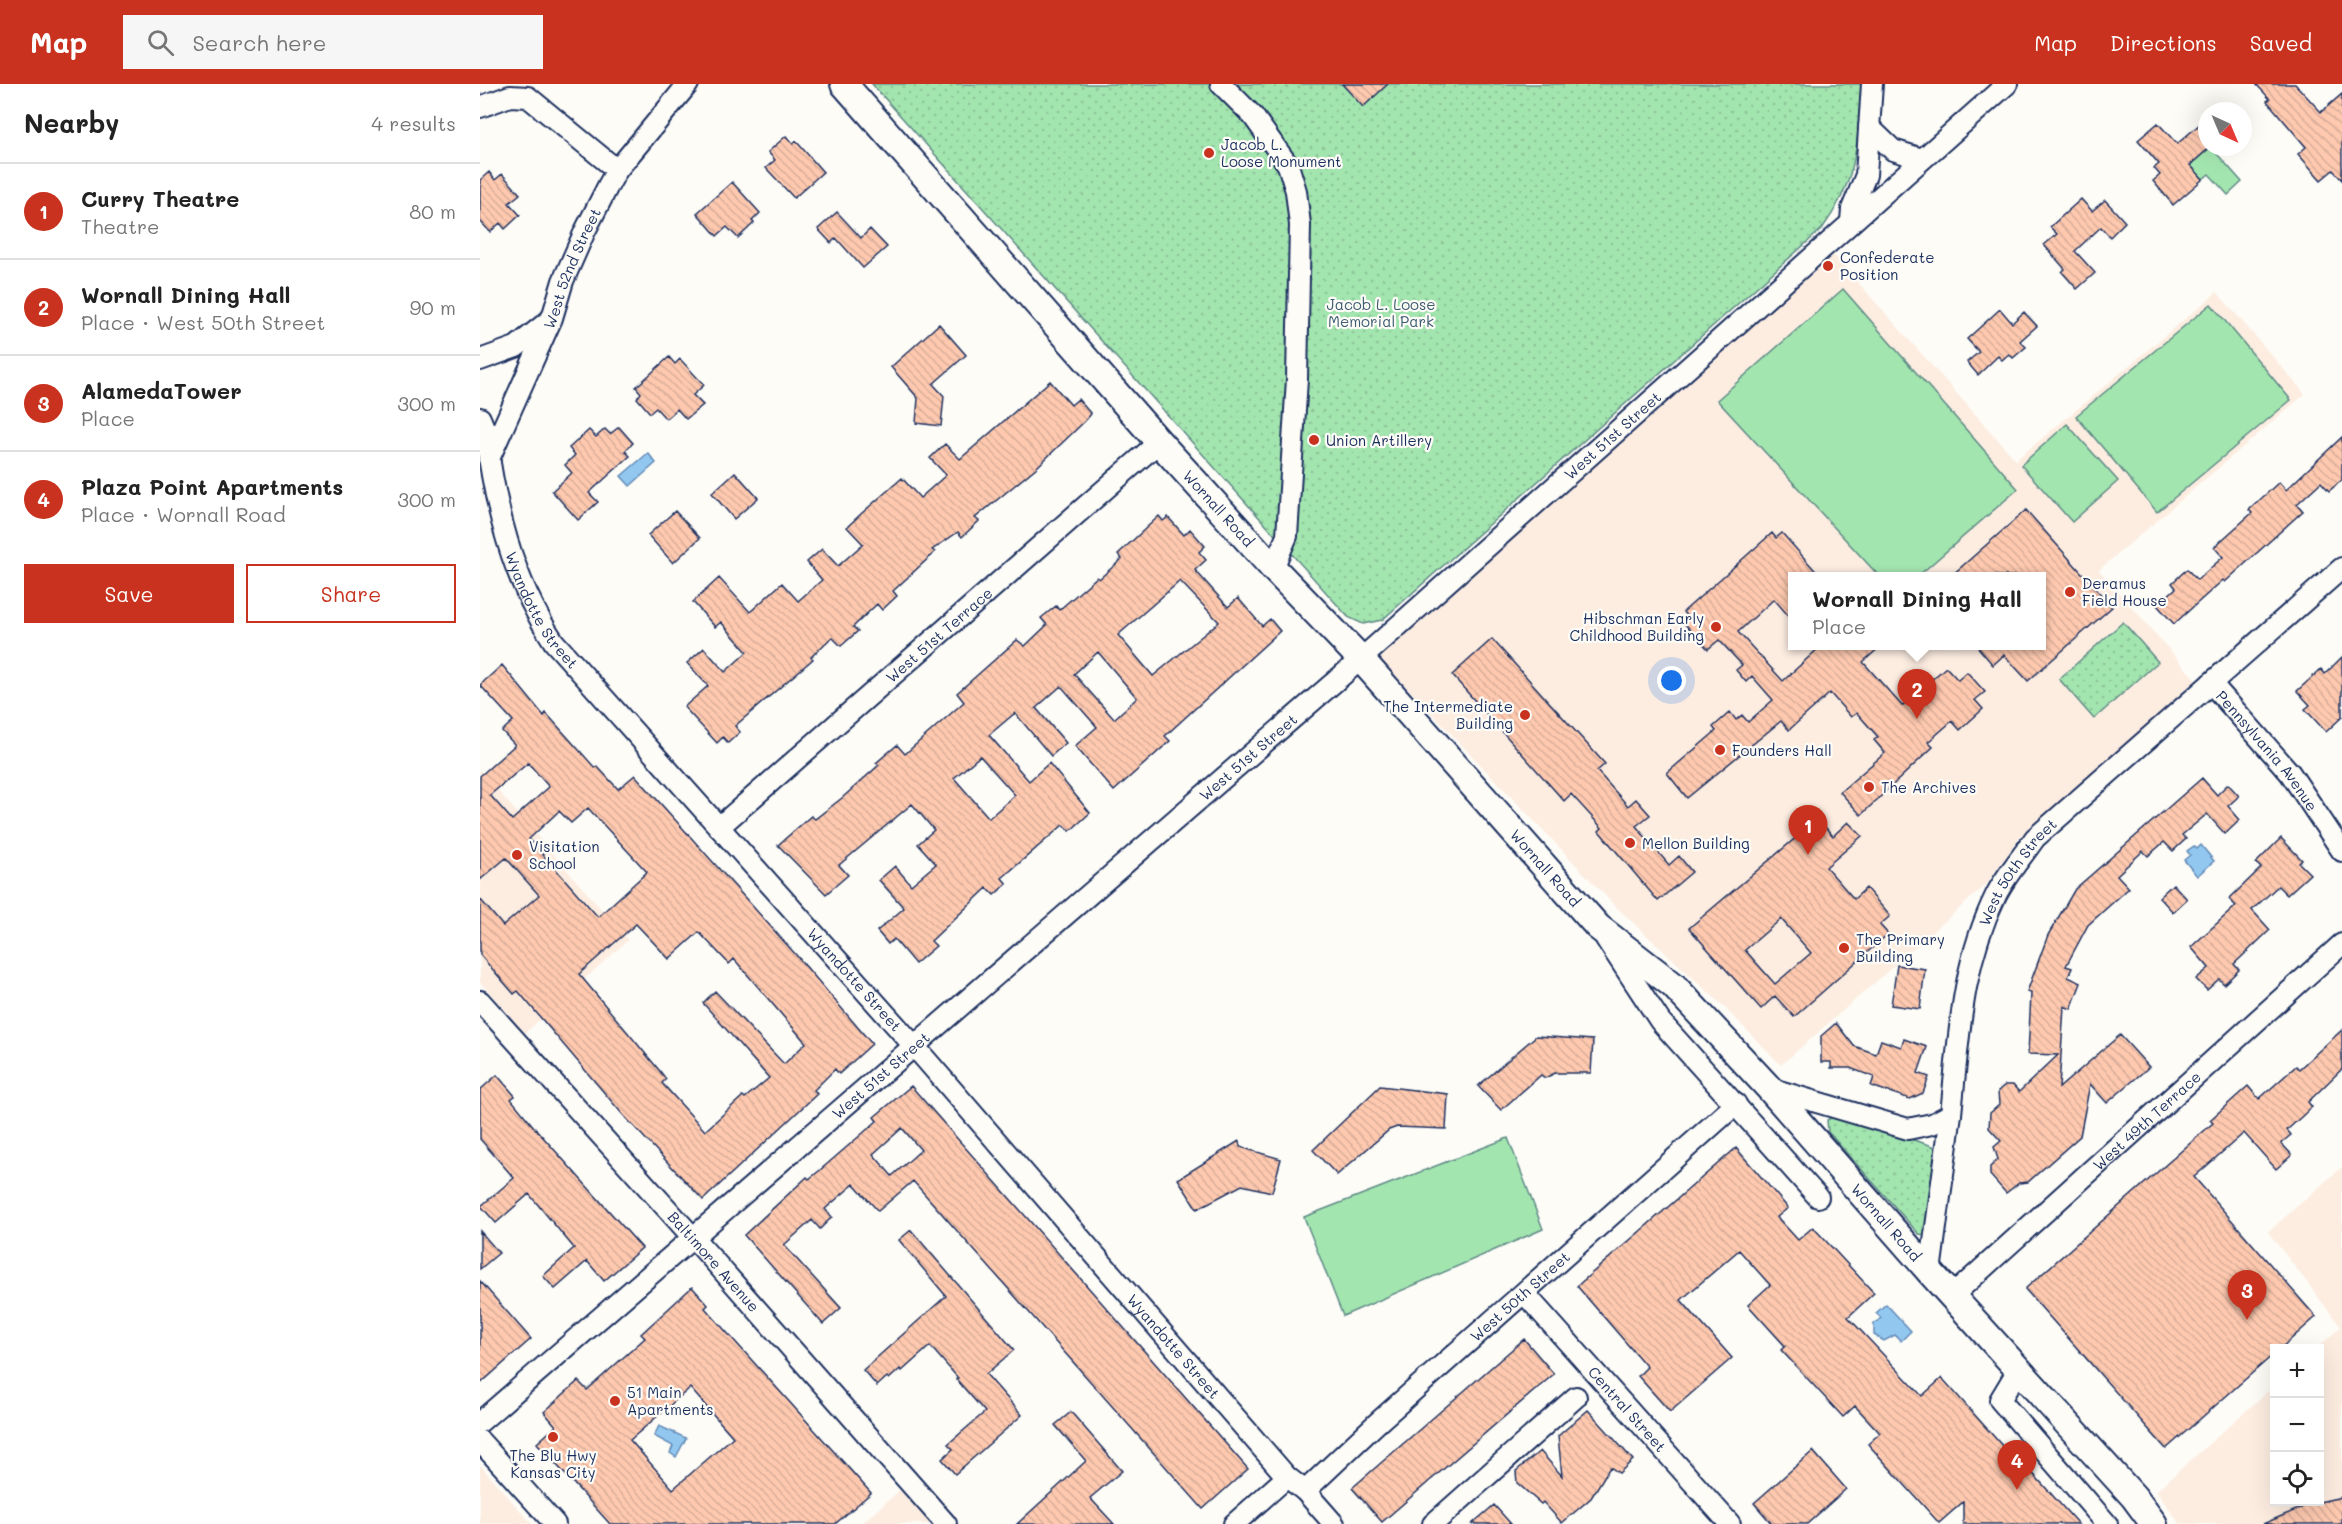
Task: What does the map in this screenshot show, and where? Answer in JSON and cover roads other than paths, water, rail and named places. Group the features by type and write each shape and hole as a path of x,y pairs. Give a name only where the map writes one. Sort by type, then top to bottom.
{"main road":[{"name":"Wornall Road","path":"844,84 1159,442 1273,568 1362,659 1598,927 1673,985 1769,1088 1930,1272 2134,1497 2153,1524"}],"street":[{"name":"West 52nd Street","path":"484,463 552,318 563,282 585,231 617,170 688,84"},
{"path":"1221,84 1253,116 1288,165 1296,191 1300,225 1297,380 1287,536 1273,568"},
{"path":"1851,221 1852,209 1866,175 1872,84"},
{"name":"West 51st Street","path":"480,1422 1362,659 2007,84"},
{"path":"480,107 510,96 528,97 617,170"},
{"path":"1869,127 1893,150 1922,159"},
{"path":"480,360 516,347 552,318"},
{"name":"Wyandotte Street","path":"480,418 485,429 484,463 520,581 541,623 554,642 915,1047 1287,1477 1305,1491 1334,1524"},
{"name":"West 51st Terrace","path":"719,827 1159,442"},
{"name":"West 50th Street","path":"1930,1272 1951,1114 1964,986 1971,956 1997,894 2035,838 2342,568"},
{"name":"Pennsylvania Avenue","path":"2211,683 2290,773 2342,851"},
{"name":"Wornall Road","path":"1598,927 1660,1021 1818,1197"},
{"name":"West 49th Terrace","path":"1952,1296 2342,944"},
{"name":"Baltimore Avenue","path":"480,1001 946,1524"},
{"path":"1769,1088 1908,1129 1932,1124 1951,1114"},
{"name":"West 50th Street","path":"1305,1491 1376,1424 1525,1294 1736,1104"},
{"name":"Central Street","path":"1525,1294 1730,1524"},
{"path":"2018,1370 2000,1400 2107,1524"},
{"path":"1433,1524 1576,1397"},
{"path":"480,1441 555,1524"},
{"path":"1234,1524 1287,1477"}],"water":[{"path":"648,453 656,463 630,486 621,476"},
{"path":"2201,845 2214,861 2197,876 2184,860 2190,855 2187,851 2194,846 2197,849"},
{"path":"1886,1304 1911,1331 1901,1341 1895,1335 1884,1341 1874,1335 1874,1324 1881,1318 1876,1313"},
{"path":"659,1426 686,1438 676,1457 670,1453 673,1446 654,1436"}],"place":[{"name":"Jacob L. Loose Monument","path":"1209,153"},
{"name":"Confederate Position","path":"1828,266"},
{"name":"Union Artillery","path":"1314,440"},
{"name":"Deramus Field House","path":"2070,592"},
{"name":"Hibschman Early Childhood Building","path":"1716,627"},
{"name":"The Intermediate Building","path":"1525,715"},
{"name":"Wornall Dining Hall","path":"1917,719"},
{"name":"Founders Hall","path":"1720,750"},
{"name":"The Archives","path":"1869,787"},
{"name":"Mellon Building","path":"1630,843"},
{"name":"Visitation School","path":"517,855"},
{"name":"Curry Theatre","path":"1808,855"},
{"name":"The Primary Building","path":"1844,948"},
{"name":"AlamedaTower","path":"2247,1320"},
{"name":"51 Main Apartments","path":"615,1401"},
{"name":"The Blu Hwy Kansas City","path":"553,1437"},
{"name":"Plaza Point Apartments","path":"2017,1490"}],"park label":[{"name":"Jacob L. Loose Memorial Park","path":"1381,312"}]}
